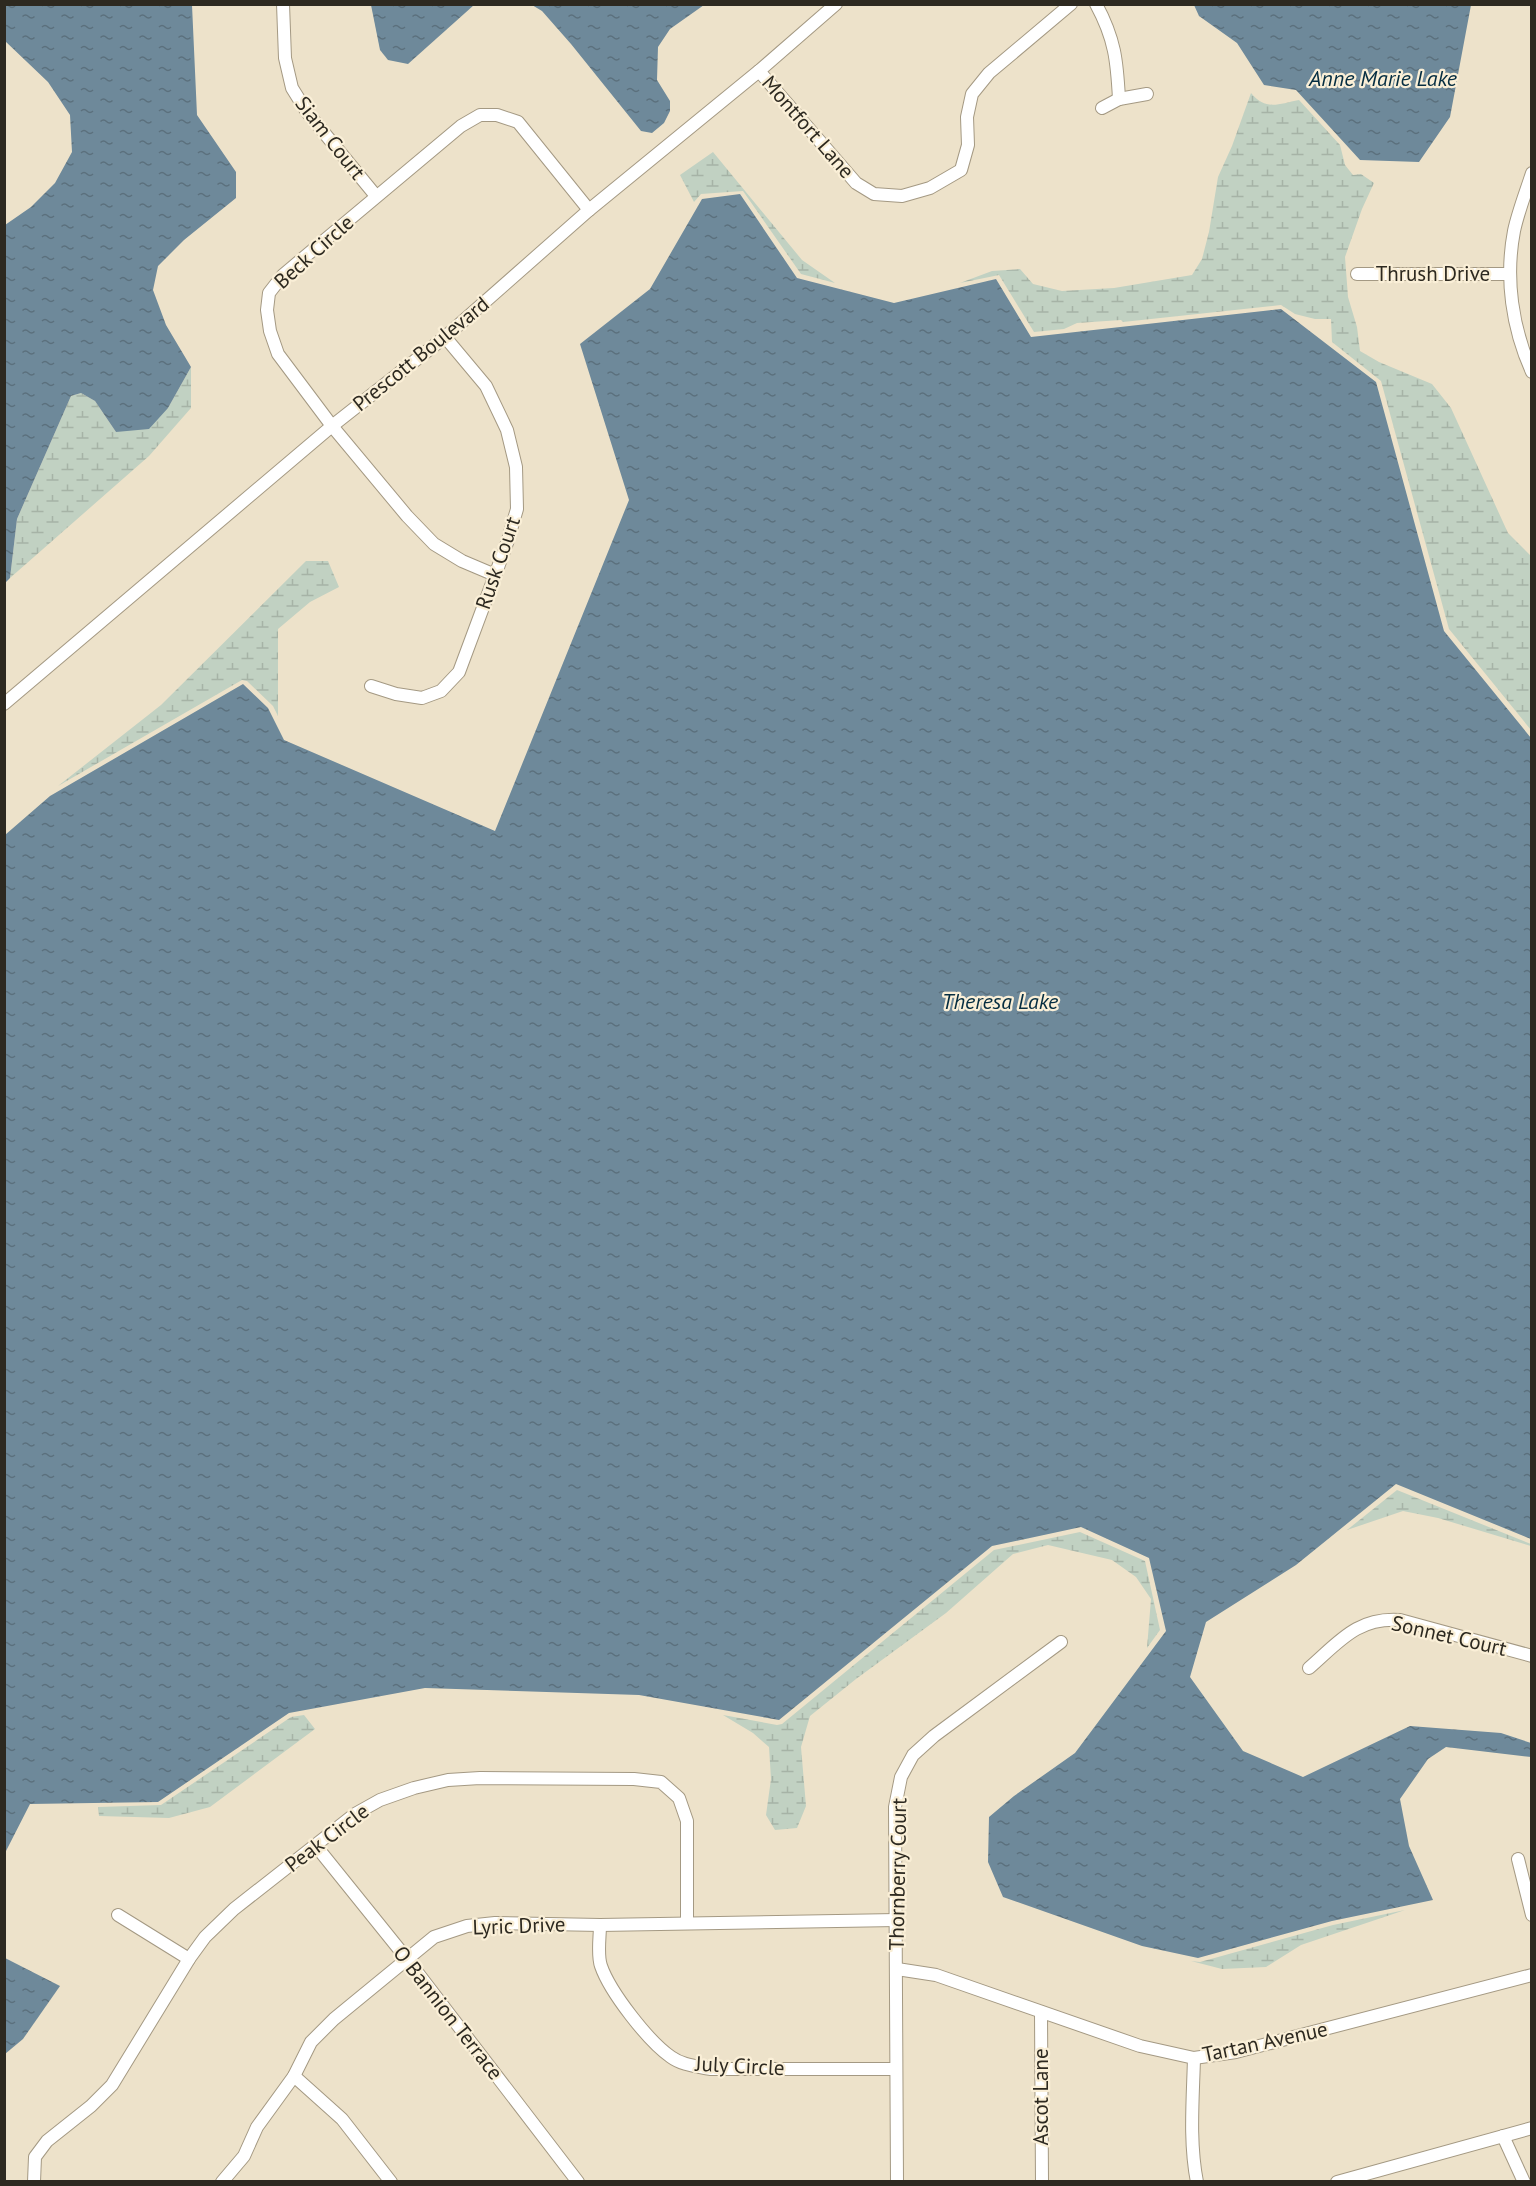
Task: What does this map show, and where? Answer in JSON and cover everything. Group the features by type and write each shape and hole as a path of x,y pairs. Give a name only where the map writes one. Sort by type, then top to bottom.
{"street":[{"name":"Siam Court","path":"283,4 285,58 292,88 307,112 376,196"},
{"name":"Prescott Boulevard","path":"4,704 332,426 445,337 589,210 836,4"},
{"name":"Montfort Lane","path":"759,70 856,183 874,194 902,196 930,188 961,170 968,145 967,117 972,94 989,73 1071,4"},
{"path":"1096,4 1104,19 1116,55 1119,99"},
{"path":"1102,108 1119,99 1147,94"},
{"name":"Beck Circle","path":"495,575 462,561 434,544 407,516 332,426 278,354 270,332 267,310 269,293 283,275 376,196 461,126 480,115 497,115 518,122 589,210"},
{"path":"1530,364 1511,306 1510,274 1514,231 1532,173"},
{"name":"Thrush Drive","path":"1357,274 1510,274"},
{"name":"Rusk Court","path":"371,686 396,694 422,698 441,691 459,672 507,543 517,509 516,467 507,430 486,386 445,337"},
{"name":"Sonnet Court","path":"1309,1668 1354,1630 1367,1623 1386,1619 1400,1620 1532,1656"},
{"name":"Thornberry Court","path":"897,2181 895,1807 902,1777 913,1755 934,1736 1061,1642"},
{"name":"Peak Circle","path":"34,2181 35,2157 47,2141 91,2106 112,2085 189,1959 205,1937 234,1909 356,1814 380,1800 414,1788 448,1780 480,1778 634,1779 661,1782 679,1798 687,1821 687,1922"},
{"name":"O Bannion Terrace","path":"316,1846 407,1959 578,2181"},
{"path":"1518,1859 1532,1916"},
{"path":"118,1916 189,1959"},
{"name":"Lyric Drive","path":"222,2181 244,2156 257,2127 294,2076 311,2042 334,2019 434,1937 467,1926 495,1923 600,1925 897,1920"},
{"name":"July Circle","path":"600,1925 600,1965 619,1999 653,2042 671,2057 686,2065 710,2069 896,2069"},
{"name":"Tartan Avenue","path":"897,1969 936,1975 1140,2046 1194,2058 1236,2052 1532,1975"},
{"name":"Ascot Lane","path":"1041,2012 1042,2181"},
{"path":"1194,2058 1192,2105 1197,2181"},
{"path":"294,2076 342,2119 391,2181"},
{"path":"1337,2181 1372,2177 1532,2128"},
{"path":"1503,2136 1524,2181"}],"green space":[{"path":"1251,93 1262,102 1273,105 1299,100 1340,145 1345,165 1353,175 1361,174 1374,183 1345,257 1348,297 1357,327 1360,351 1379,362 1432,384 1451,408 1508,533 1531,556 1531,730 1449,629 1381,381 1332,342 1331,319 1315,319 1295,314 1281,305 1123,322 1121,320 1077,323 1064,329 1034,332 999,275 960,283 992,271 1020,269 1033,284 1062,291 1114,288 1192,275 1202,259 1218,177"},
{"path":"713,152 802,260 835,283 801,274 743,191 701,194 694,202 680,175"},
{"path":"191,367 191,408 149,456 10,578 17,519 71,396 81,393 95,401 116,432 168,408"},
{"path":"306,561 328,561 339,587 310,602 278,629 278,716 273,706 247,681 242,680 58,786 161,705"},
{"path":"1397,1490 1531,1544 1531,1546 1438,1518 1403,1511 1347,1530"},
{"path":"1080,1532 1145,1561 1160,1630 1147,1648 1151,1599 1136,1577 1112,1560 1048,1545 1013,1554 946,1613 810,1716 801,1747 806,1806 797,1828 775,1830 766,1815 771,1779 769,1747 753,1733 723,1715 782,1724 994,1550"},
{"path":"304,1715 315,1729 210,1807 169,1818 99,1816 98,1807 161,1805 291,1717"},
{"path":"1405,1910 1301,1945 1266,1967 1222,1969 1191,1961 1200,1962 1333,1925"}],"water":[{"path":"5,4 192,5 197,115 236,172 236,198 184,240 158,266 153,290 166,325 191,367 168,408 149,429 116,432 95,401 81,393 71,396 17,519 10,578 5,583 5,225 31,207 55,183 72,152 70,115 48,82 5,41"},
{"path":"371,4 474,5 408,64 388,60 380,50"},
{"path":"532,5 704,5 670,29 658,47 657,80 670,101 670,111 664,123 652,133 641,131 571,44 542,11"},
{"name":"Anne Marie Lake","path":"1194,5 1471,5 1450,117 1419,162 1360,160 1296,90 1264,85 1237,43 1199,16"},
{"name":"Theresa Lake","path":"740,194 797,278 894,303 996,279 1031,337 1281,309 1376,382 1444,631 1531,738 1531,1539 1396,1484 1296,1565 1206,1622 1190,1677 1243,1751 1303,1777 1410,1726 1501,1733 1531,1743 1531,1757 1446,1747 1428,1759 1400,1799 1409,1846 1433,1900 1332,1921 1198,1958 1142,1946 1003,1897 988,1862 989,1817 1014,1796 1075,1753 1166,1631 1149,1558 1081,1527 992,1546 779,1720 639,1695 425,1688 289,1713 158,1802 30,1804 5,1853 5,835 50,796 243,684 268,708 284,740 495,831 629,500 580,344 650,289 702,199"},
{"path":"5,1958 60,1986 23,2039 5,2054"}]}
